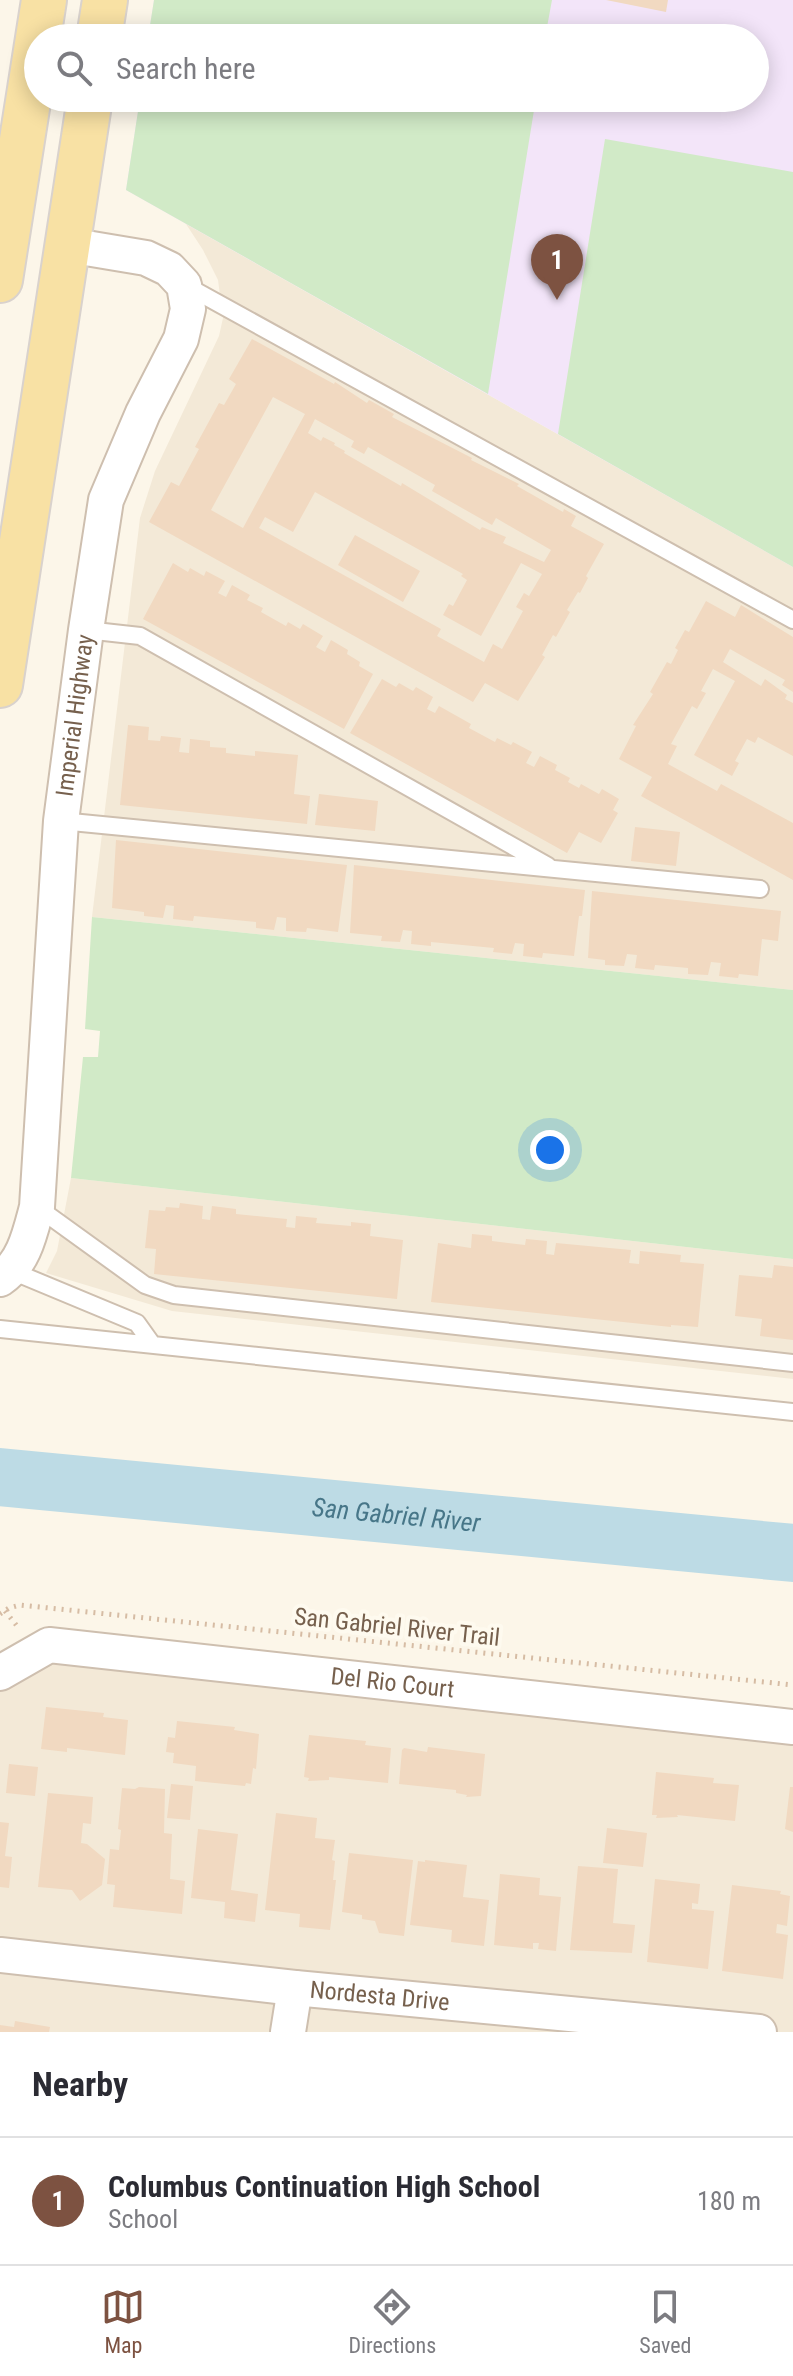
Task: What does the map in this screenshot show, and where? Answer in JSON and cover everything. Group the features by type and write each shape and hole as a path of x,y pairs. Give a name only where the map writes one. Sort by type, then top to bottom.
{"main road":[{"path":"38,24 44,0"},
{"path":"101,24 105,0"},
{"path":"0,280 11,135 24,82"},
{"path":"0,685 88,112"}],"street":[{"path":"68,245 146,258 169,269 184,285"},
{"name":"Imperial Highway","path":"6,1275 29,1238 37,1207 61,821 106,500 143,413 181,339 188,309 184,285"},
{"name":"Del Rio Court","path":"0,1673 49,1645 793,1727"},
{"name":"Nordesta Drive","path":"0,1955 684,2028 759,2032"},
{"path":"288,2032 295,1988"}],"lane":[{"path":"184,285 793,620"},
{"path":"86,630 140,636 553,869"},
{"path":"61,821 760,889"},
{"path":"37,1207 145,1285 174,1295 793,1363"},
{"path":"6,1275 137,1323 152,1344"},
{"path":"0,1329 793,1412"}],"path":[{"name":"San Gabriel River Trail","path":"2,1612 20,1605 793,1685"},
{"path":"2,1612 20,1630"}],"shaded area":[{"path":"154,0 793,0 793,567 126,190 138,112 769,112 769,24 150,24"},
{"path":"186,224 793,567 793,990 92,917 140,518 155,471 219,336 223,318 218,280"},
{"path":"71,1178 793,1259 793,1379 172,1311 46,1273 57,1251"},
{"path":"0,1656 793,1716 793,2032 0,2032"}],"green space":[{"path":"154,0 552,0 548,24 150,24"},
{"path":"138,112 534,112 488,394 126,190"},
{"path":"605,139 793,172 793,567 558,434"},
{"path":"92,917 793,990 793,1259 71,1178 83,1057 98,1057 100,1031 85,1029"}],"building":[{"path":"606,0 668,0 666,12"},
{"path":"252,339 335,382 367,403 369,400 394,414 392,417 519,484 517,486 563,512 564,509 576,516 571,526 604,544 580,593 567,610 570,612 556,637 553,635 542,655 545,657 518,701 485,683 473,702 149,522 171,482 179,486 199,449 195,447 219,403 224,405 236,384 229,379","holes":["273,397 305,414 243,528 211,510","315,419 354,441 351,447 364,454 368,447 435,485 432,491 492,525 496,518 551,550 544,562 503,543 506,537 482,527 480,530 402,483 401,486 344,453 335,443 323,437 321,441 308,433","315,492 463,574 461,576 467,580 453,606 449,604 443,615 481,636 521,563 542,574 529,596 524,593 516,607 523,611 502,649 493,644 484,662 437,636 441,629 259,528 265,517 293,532"]},
{"path":"355,535 420,571 403,602 338,565"},
{"path":"173,563 188,572 190,568 204,576 206,571 225,581 218,593 226,597 232,585 250,595 247,600 263,608 261,612 286,626 288,622 300,629 303,624 323,636 316,647 325,652 331,640 348,650 347,654 360,662 359,666 373,674 344,729 143,619"},
{"path":"706,601 735,617 741,605 793,637 793,692 782,685 785,680 730,649 723,662 761,686 765,679 793,703 793,756 758,737 755,743 747,739 735,761 739,763 732,776 694,755 735,681 713,669 701,691 706,693 697,709 692,706 671,744 677,746 668,764 717,791 721,784 793,823 793,880 641,796 652,777 619,759 636,726 633,725 653,694 650,692 667,662 671,664 685,630 689,632"},
{"path":"382,679 396,687 399,683 413,691 416,687 433,697 427,709 435,713 439,706 495,742 497,738 511,745 513,742 532,752 526,763 534,767 540,756 557,765 555,770 570,778 568,782 579,788 581,784 599,794 602,789 619,799 613,810 618,813 601,843 579,832 567,853 350,733"},
{"path":"128,725 149,727 148,740 160,741 161,736 181,738 179,752 189,753 190,739 210,741 210,747 226,748 226,753 255,756 255,751 298,755 294,794 310,796 307,824 120,805"},
{"path":"319,794 378,801 375,831 315,825"},
{"path":"635,827 680,832 676,866 631,861"},
{"path":"116,840 347,865 338,932 307,928 306,932 286,931 286,918 277,917 274,930 256,928 256,922 194,916 193,921 173,919 174,906 166,905 163,918 112,908"},
{"path":"354,865 585,890 574,956 543,953 542,958 523,956 524,944 515,943 512,954 493,952 494,948 431,942 431,946 411,944 412,931 403,930 400,942 381,941 382,936 350,933"},
{"path":"592,891 781,911 778,941 762,939 758,976 719,976 721,963 711,962 708,975 688,974 688,968 655,965 654,970 635,968 637,955 627,954 624,966 605,965 605,960 588,958"},
{"path":"180,1203 203,1206 202,1219 210,1220 212,1206 236,1209 236,1214 287,1219 286,1227 295,1228 296,1216 317,1218 316,1223 371,1224 370,1236 403,1240 397,1299 154,1274 156,1249 145,1248 149,1210 179,1208"},
{"path":"472,1234 492,1236 492,1241 525,1245 526,1239 547,1241 546,1254 554,1255 556,1243 631,1250 629,1263 639,1264 640,1251 681,1255 680,1262 704,1264 698,1327 671,1327 431,1302 438,1243 471,1248"},
{"path":"774,1265 793,1267 793,1340 760,1336 762,1319 735,1316 739,1275 772,1278"},
{"path":"46,1707 104,1713 103,1717 128,1720 125,1755 67,1748 67,1752 41,1749"},
{"path":"177,1721 235,1727 234,1730 259,1734 256,1769 253,1768 251,1784 195,1781 196,1766 173,1763 174,1753 166,1752 168,1737 175,1738"},
{"path":"309,1735 366,1741 365,1745 391,1748 388,1783 329,1777 329,1780 308,1781 309,1778 304,1777"},
{"path":"428,1747 485,1754 481,1796 466,1797 456,1793 456,1790 399,1784 402,1750 427,1752"},
{"path":"9,1764 38,1767 35,1796 6,1793"},
{"path":"656,1772 714,1778 713,1783 739,1785 735,1821 677,1815 656,1818 657,1815 652,1815"},
{"path":"171,1784 193,1786 190,1820 167,1818"},
{"path":"790,1787 793,1787 793,1832 785,1829"},
{"path":"122,1788 165,1789 164,1833 172,1834 170,1879 185,1881 182,1914 113,1907 115,1885 107,1884 110,1849 119,1850"},
{"path":"48,1793 93,1797 91,1824 83,1823 81,1843 87,1844 105,1859 102,1885 80,1901 72,1890 38,1887"},
{"path":"276,1813 317,1818 315,1838 335,1840 332,1860 335,1861 333,1880 336,1880 330,1930 299,1927 300,1914 265,1910"},
{"path":"0,1822 9,1823 5,1856 12,1857 9,1888 0,1887"},
{"path":"607,1828 647,1833 643,1867 603,1863"},
{"path":"198,1829 238,1834 231,1890 258,1894 255,1922 224,1918 225,1902 191,1898"},
{"path":"349,1853 413,1860 404,1936 379,1933 375,1921 342,1912"},
{"path":"418,1861 467,1865 463,1897 489,1900 484,1946 451,1942 452,1930 410,1925"},
{"path":"578,1866 618,1869 613,1923 635,1925 632,1953 570,1950"},
{"path":"500,1874 540,1878 539,1895 561,1897 556,1951 538,1949 539,1943 533,1943 533,1949 494,1945"},
{"path":"655,1879 700,1884 698,1904 692,1903 692,1909 714,1911 708,1969 647,1962"},
{"path":"732,1885 781,1891 780,1894 790,1896 787,1926 777,1924 776,1933 788,1935 783,1979 722,1971"},
{"path":"15,2021 50,2027 49,2032 0,2032 0,2025 14,2027"}],"waterway":[{"name":"San Gabriel River","path":"0,1477 793,1553"}],"place":[{"name":"Columbus Continuation High School","path":"557,300"}]}
